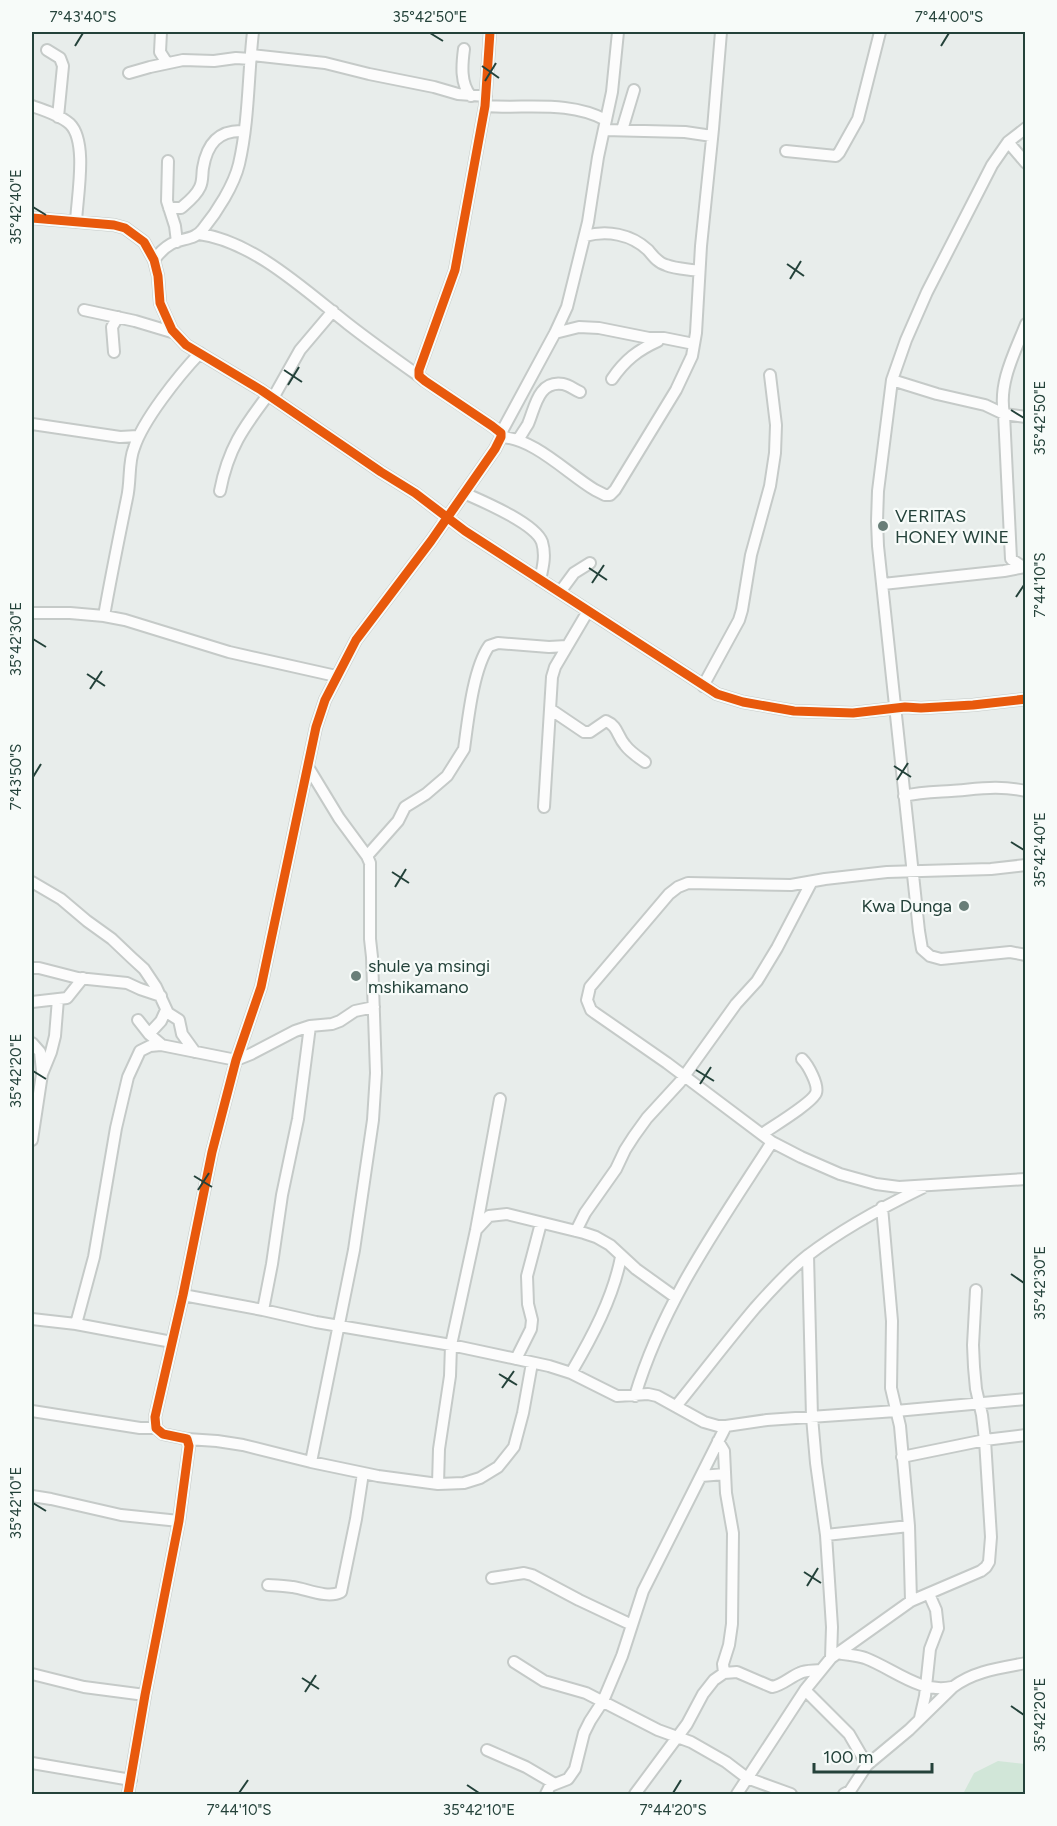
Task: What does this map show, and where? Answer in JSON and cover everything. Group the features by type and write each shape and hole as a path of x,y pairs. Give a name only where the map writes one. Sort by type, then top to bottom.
{"street":[{"path":"161,32 160,52 167,63"},
{"path":"154,260 161,251 199,234 218,208 234,179 239,165 253,32"},
{"path":"419,376 421,361 456,270 486,101 490,32"},
{"path":"156,1428 155,1417 183,1295 204,1188 236,1060 261,987 266,954 276,921 316,727 336,676 356,640 495,449 567,307 585,236 612,92 618,32"},
{"path":"199,234 222,238 245,249 316,297 370,341 501,435 518,440 541,452 595,490 610,495 690,364 694,344 721,32"},
{"path":"786,151 836,156 839,153 858,119 880,32"},
{"path":"464,49 462,67 465,90 471,96"},
{"path":"47,50 60,58 63,66 58,117"},
{"path":"129,73 183,60 214,61 251,57 325,63 471,96 509,107 541,106 577,109 594,113 605,125 622,130 685,132 712,136"},
{"path":"622,130 634,90"},
{"path":"32,105 58,117 69,124 76,133 81,160 76,222"},
{"path":"1025,954 1010,952 941,959 930,956 922,949 904,796 877,521 878,491 892,380 906,340 927,292 978,192 1008,142 1026,128"},
{"path":"168,208 181,208 197,193 201,186 206,153 213,142 223,133 243,131"},
{"path":"1008,142 1026,163"},
{"path":"168,161 166,190 177,242"},
{"path":"32,218 114,225 125,228 144,242 154,260 160,303 175,333 186,345 271,396 373,467 415,493 446,518 703,686 728,698 794,711 854,713 1026,699"},
{"path":"585,236 604,232 633,238 656,260 665,265 699,271"},
{"path":"84,310 175,333"},
{"path":"220,491 232,448 271,396 300,350 333,311"},
{"path":"114,352 112,327 118,317"},
{"path":"1004,571 1011,559 1002,400 1005,381 1026,324"},
{"path":"555,333 587,327 694,344"},
{"path":"612,379 637,351 664,338"},
{"path":"104,616 128,496 133,449 138,436 159,404 187,366 200,353"},
{"path":"703,686 739,620 751,555 770,486 776,433 770,375"},
{"path":"892,380 937,394 976,402 1004,414 1026,417"},
{"path":"518,440 528,425 541,392 549,387 562,384 580,393"},
{"path":"32,424 120,437 138,436"},
{"path":"464,493 511,515 536,533 542,541 544,557 540,580"},
{"path":"1011,559 1024,567"},
{"path":"560,592 574,573 590,563"},
{"path":"882,584 1024,567"},
{"path":"544,807 552,677 588,611"},
{"path":"32,613 70,613 125,620 229,652 336,676"},
{"path":"367,856 398,821 405,807 443,780 460,757 464,749 477,674 489,646 498,643 567,646"},
{"path":"550,709 584,732 590,732 606,721 611,723 623,744 645,762"},
{"path":"308,766 339,818 367,856 369,863 376,1073 373,1120 360,1213 340,1325 311,1462"},
{"path":"904,796 923,792 998,787 1026,791"},
{"path":"1026,865 991,869 913,870 861,874 791,885 692,883 678,887 629,939 590,987 587,1000 591,1010 772,1142 820,1166 855,1179 899,1187 1026,1179"},
{"path":"32,882 61,899 112,939 144,969 161,996 166,1010 179,1020 182,1034 196,1052"},
{"path":"576,1232 585,1213 616,1169 634,1136 684,1076 736,1004 757,981 811,883"},
{"path":"32,968 83,978 127,983 161,996"},
{"path":"32,1002 67,998 83,978"},
{"path":"42,1074 53,1045 58,999"},
{"path":"76,1324 94,1257 116,1128 128,1077 140,1051 150,1046 162,1045 236,1060 291,1033 310,1026 340,1021 355,1011 374,1007"},
{"path":"149,1034 166,1010"},
{"path":"138,1020 162,1045"},
{"path":"263,1310 282,1195 298,1119 310,1026"},
{"path":"242,1040 264,1048"},
{"path":"32,1043 37,1046 41,1055 42,1074 32,1140"},
{"path":"762,1134 815,1095 816,1090 811,1072 802,1059"},
{"path":"438,1484 438,1449 450,1376 451,1345 476,1230 500,1099"},
{"path":"635,1396 647,1358 675,1297 772,1142"},
{"path":"677,1405 775,1285 808,1255 882,1207 926,1186"},
{"path":"882,1207 892,1321 891,1388 900,1426 909,1526 911,1601"},
{"path":"476,1230 489,1216 507,1214 584,1233 607,1242 621,1257 675,1297"},
{"path":"516,1359 531,1329 527,1276 542,1223"},
{"path":"808,1255 812,1417 826,1535 835,1655"},
{"path":"571,1373 598,1324 613,1288 621,1257"},
{"path":"737,1794 805,1690 835,1655 911,1601 981,1571 989,1562 991,1537 985,1440 982,1414 978,1403 973,1346 976,1290"},
{"path":"183,1295 516,1359 571,1373 617,1396 652,1394 664,1398 704,1422 726,1426 767,1419 896,1411 1026,1399"},
{"path":"32,1319 76,1324 172,1342"},
{"path":"32,1411 140,1428 156,1428 163,1434 243,1445 363,1473 438,1484 464,1483 480,1478 498,1467 514,1447 532,1363"},
{"path":"546,1794 548,1789 555,1784 562,1783 571,1775 577,1763 584,1733 603,1701 622,1656 646,1585 726,1426"},
{"path":"902,1457 985,1440 1026,1435"},
{"path":"128,1794 179,1521 189,1446 187,1439"},
{"path":"718,1441 724,1451 727,1500 733,1533 732,1624 723,1664 724,1673"},
{"path":"268,1585 295,1587 322,1593 341,1592 363,1473"},
{"path":"701,1476 725,1474"},
{"path":"32,1496 121,1515 179,1521"},
{"path":"826,1535 909,1526"},
{"path":"492,1578 532,1575 632,1625"},
{"path":"920,1718 930,1649 938,1620 929,1594"},
{"path":"835,1655 865,1658 900,1677 926,1686 944,1689 953,1687"},
{"path":"514,1662 544,1681 586,1693 658,1730 678,1736 707,1750 747,1778 791,1794"},
{"path":"848,1793 867,1765 897,1741 962,1680 980,1673 1026,1663"},
{"path":"635,1794 692,1716 708,1687 724,1673 737,1672 772,1687 788,1681 799,1673 821,1670"},
{"path":"32,1674 84,1687 145,1695"},
{"path":"805,1690 849,1734 867,1765"},
{"path":"487,1750 535,1771 555,1784"},
{"path":"32,1763 131,1780"}],"green space":[{"path":"998,1761 1025,1764 1025,1794 963,1794 974,1773"}],"cycle path":[{"path":"128,1794 179,1521 189,1446 187,1439 163,1434 156,1428 155,1417 212,1152 236,1060 261,987 316,727 325,700 356,640 431,541 501,437 501,433 492,426 419,376 419,370 455,270 485,106 490,32"},
{"path":"32,218 114,225 125,228 144,242 154,260 160,303 172,330 186,345 261,390 415,493 465,531 717,694 743,702 794,711 853,713 1026,699"}],"place":[{"name":"VERITAS HONEY WINE","path":"883,526"},
{"name":"Kwa Dunga","path":"964,906"},
{"name":"shule ya msingi mshikamano","path":"356,976"}]}
